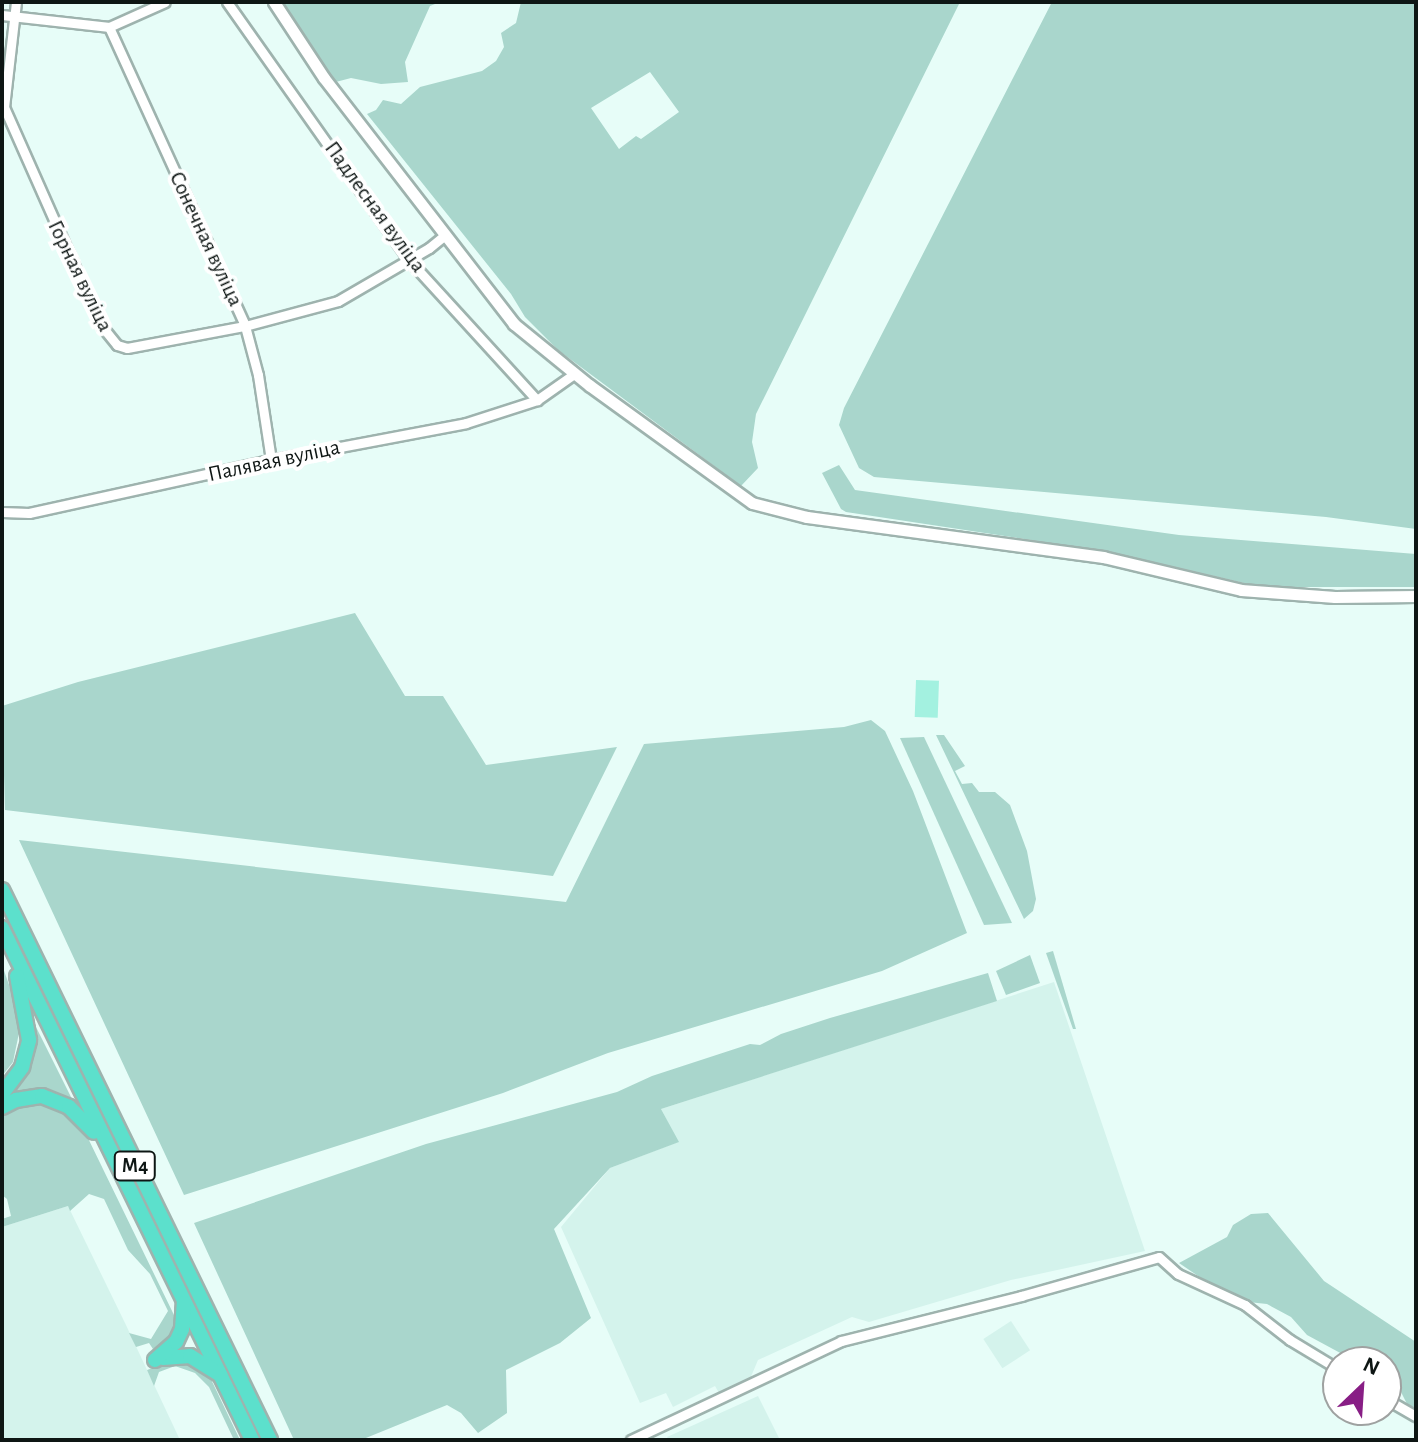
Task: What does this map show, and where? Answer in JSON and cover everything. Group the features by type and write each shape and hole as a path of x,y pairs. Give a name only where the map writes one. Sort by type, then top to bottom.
{"highway":[{"name":"М4","path":"2,890 270,1440"},
{"name":"М4","path":"4,935 252,1440"},
{"path":"2,1094 22,1067 29,1040 28,1022 4,935"},
{"path":"2,1107 28,1097 56,1100 82,1117 109,1150"},
{"path":"184,1299 180,1335 171,1349 155,1360 172,1355 190,1356 221,1375"}],"street":[{"name":"Горная вуліца","path":"16,2 4,107 64,246 111,338 127,348 245,326 338,301 445,235"},
{"path":"2,15 109,27 165,2"},
{"name":"Падлесная вуліца","path":"227,2 409,260 537,400"},
{"path":"274,2 324,78 514,324 574,374 729,488 767,508 1103,557 1241,590 1335,597 1416,596"},
{"name":"Сонечная вуліца","path":"109,27 245,326 258,375 271,460"},
{"name":"Палявая вуліца","path":"5,513 466,423 537,400 574,374"},
{"path":"631,1440 841,1341 1016,1298 1159,1257 1178,1274 1245,1305 1290,1340 1322,1359"}],"shaded area":[{"path":"280,2 440,2 430,6 405,62 408,82 381,84 351,78 332,83"},
{"path":"521,2 960,2 756,414 752,442 758,468 741,486 558,350 525,317 511,294 367,114 376,110 383,100 401,104 420,87 482,71 496,61 504,47 501,33 516,23","holes":["650,72 679,112 641,139 636,136 619,149 591,108"]},
{"path":"1052,2 1416,2 1416,529 1326,517 874,477 859,468 839,425 844,408"},
{"path":"839,465 855,490 1179,535 1416,554 1416,587 1261,587 1111,552 846,512 841,509 822,473"},
{"path":"355,613 405,696 443,696 486,765 617,747 553,876 5,810 2,706 78,682"},
{"path":"916,680 939,681 938,718 915,717"},
{"path":"871,720 885,731 913,791 967,933 882,971 608,1053 503,1093 184,1195 19,840 566,902 644,744 844,727"},
{"path":"936,735 944,735 965,766 955,771 962,784 972,783 979,792 995,792 1010,805 1027,851 1036,899 1033,911 1024,919"},
{"path":"924,737 1012,923 984,925 900,738"},
{"path":"1053,951 1076,1029 1073,1029 1046,953"},
{"path":"1030,955 1040,983 1006,995 996,971"},
{"path":"2,965 19,1013 19,1033 13,1062 2,1076"},
{"path":"988,973 997,1001 661,1109 679,1142 610,1168 554,1229 591,1318 560,1343 506,1370 507,1413 478,1433 461,1413 447,1405 361,1440 294,1440 194,1223 426,1144 617,1092 652,1076 750,1044 760,1045 781,1034 830,1018"},
{"path":"1054,982 1145,1251 1011,1280 869,1322 852,1317 758,1360 750,1379 719,1393 715,1386 673,1407 666,1393 640,1403 561,1227 610,1168 678,1142 661,1109"},
{"path":"35,1025 73,1101 41,1091 2,1100 34,1048"},
{"path":"39,1099 59,1106 85,1132 174,1315 175,1326 166,1344 153,1349 149,1343 136,1347 129,1333 151,1339 168,1311 150,1274 128,1250 104,1199 89,1194 70,1211 68,1206 2,1227 2,1219 11,1216 7,1199 2,1195 2,1112"},
{"path":"68,1206 180,1440 2,1440 2,1227"},
{"path":"1268,1213 1324,1281 1416,1342 1416,1408 1407,1404 1402,1394 1402,1346 1327,1346 1307,1335 1291,1317 1267,1304 1248,1302 1179,1263 1227,1237 1233,1225 1251,1214"},
{"path":"1011,1321 1030,1350 1002,1368 983,1339"},
{"path":"177,1359 208,1373 240,1440 234,1440 209,1387 195,1373 175,1366 159,1372 154,1386 147,1370"},
{"path":"758,1396 780,1440 669,1440 667,1437"}]}
